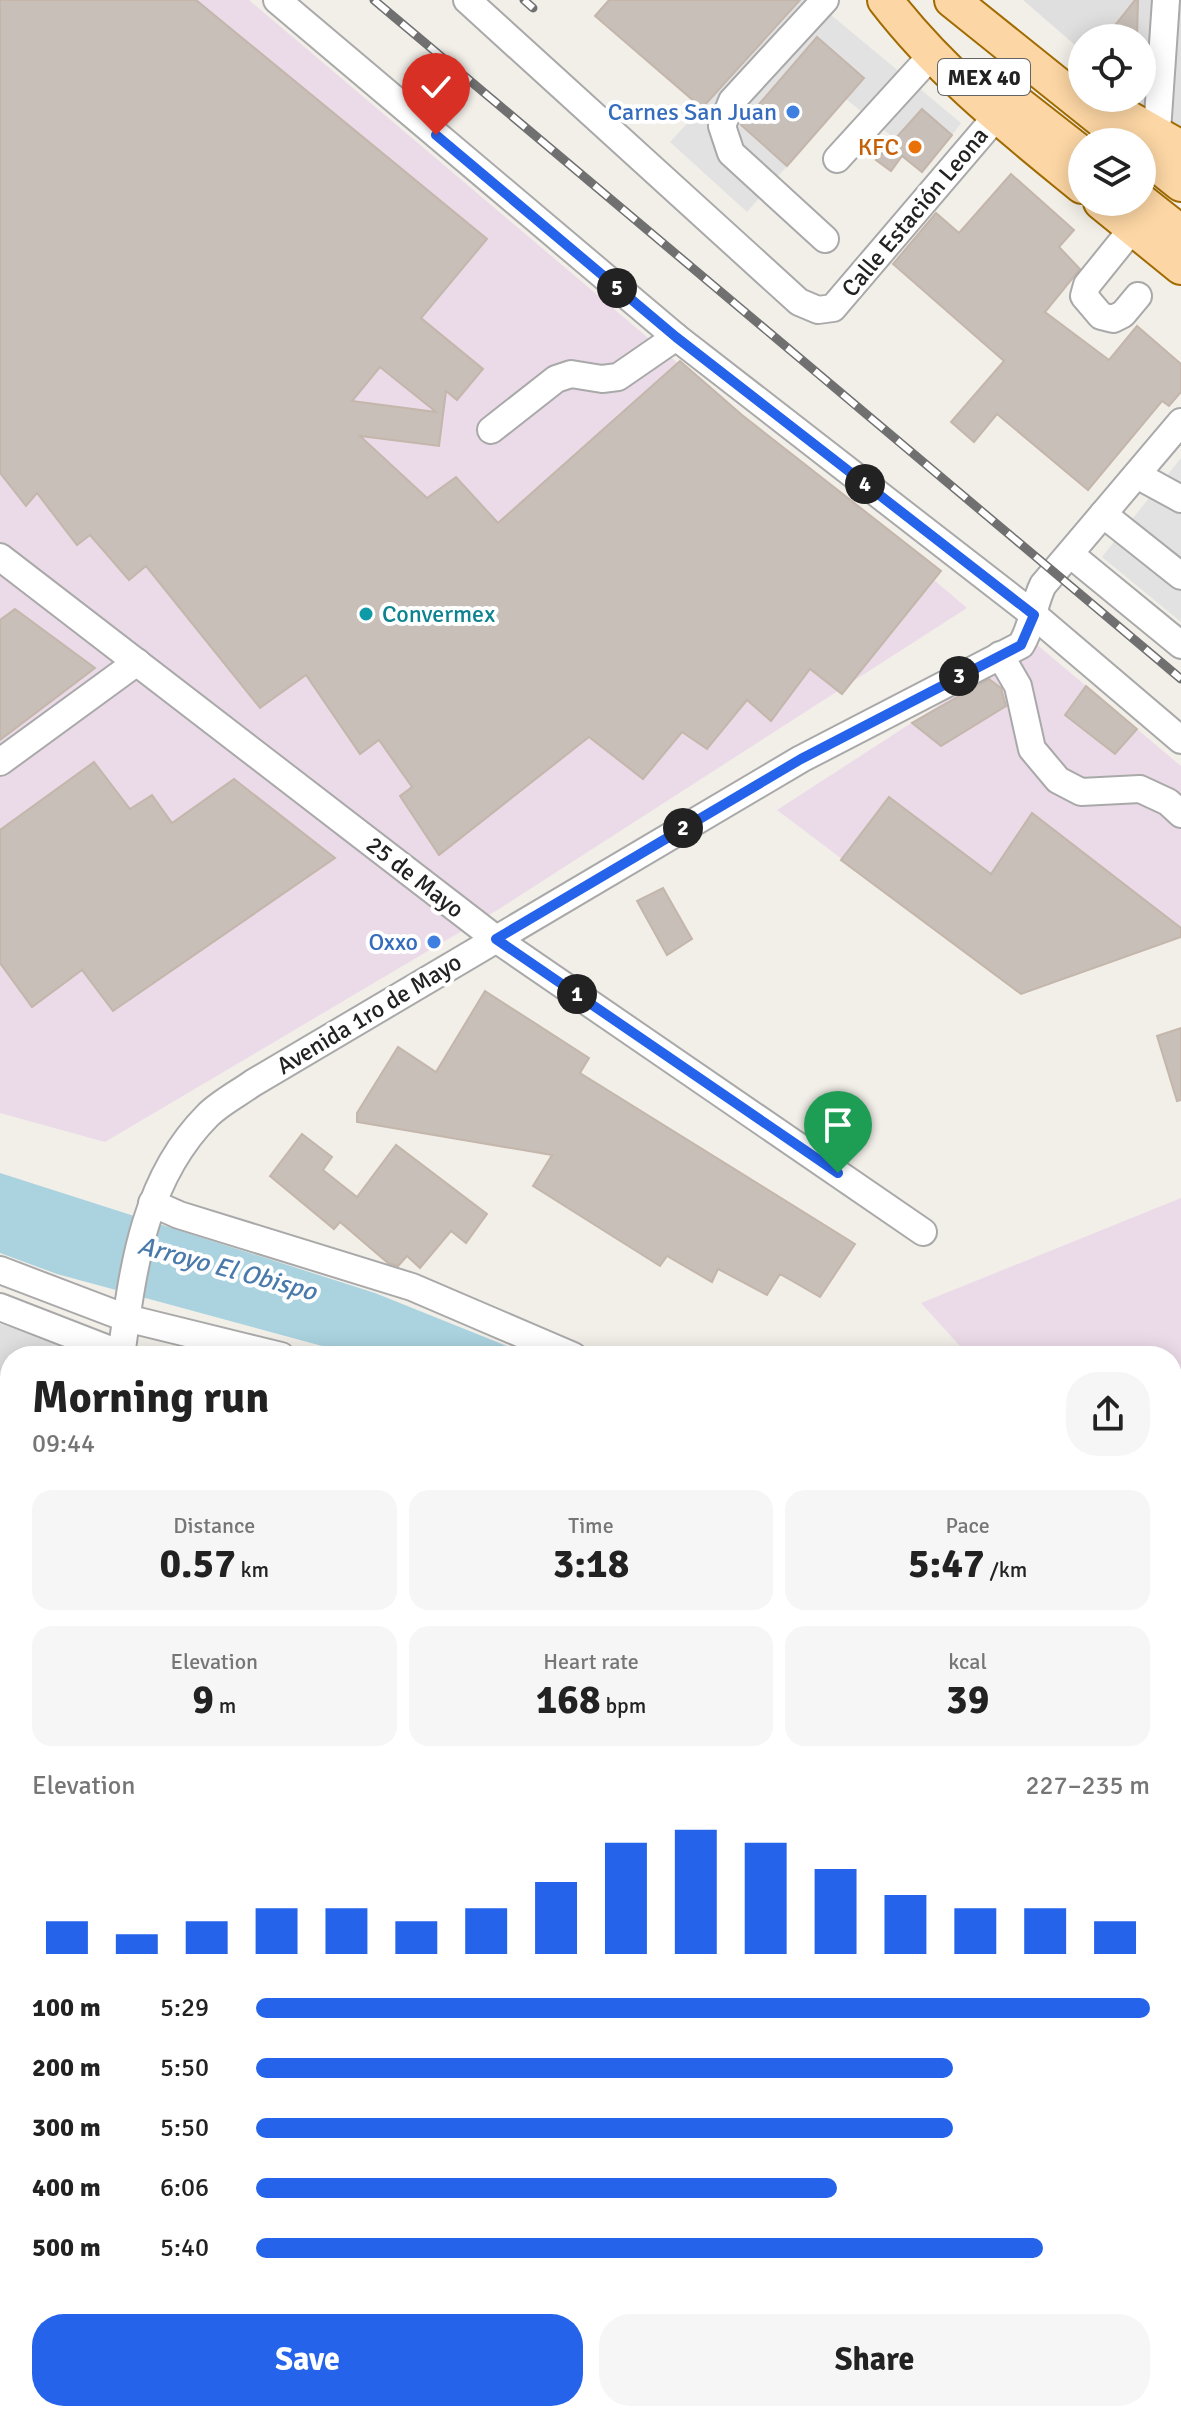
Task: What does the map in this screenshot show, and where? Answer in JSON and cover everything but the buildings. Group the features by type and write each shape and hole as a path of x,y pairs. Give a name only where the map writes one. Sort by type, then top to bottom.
{"main road":[{"path":"885,0 931,56 996,117 1068,175"},
{"name":"MEX 40","path":"885,0 1068,143"},
{"name":"MEX 40","path":"952,0 1045,75 1128,128"},
{"path":"1045,75 1068,86"},
{"path":"1111,112 1132,128"},
{"name":"MEX 40","path":"1156,149 1181,184"},
{"path":"1139,216 1181,267"},
{"path":"1140,216 1181,233"}],"street":[{"path":"277,0 676,337 1034,615 1181,740"},
{"name":"Calle Estación Leona","path":"467,0 799,302 818,310 833,308 996,117"},
{"path":"825,0 732,101 722,126 731,153 825,239"},
{"path":"1156,128 1171,70 1172,19"},
{"path":"837,159 931,56"},
{"path":"1137,216 1087,285 1084,296 1101,316 1113,319 1123,314 1138,296"},
{"path":"491,430 556,379 571,374 602,379 618,377 676,337"},
{"name":"Avenida 1ro de Mayo","path":"122,1346 126,1313 150,1207 171,1158 210,1113 253,1083 801,759 1021,645 1043,585 1181,422"},
{"path":"1137,475 1181,499"},
{"path":"1103,514 1181,576"},
{"path":"1070,554 1181,645"},
{"name":"25 de Mayo","path":"0,557 496,939 923,1232"},
{"path":"1000,655 1018,686 1032,749 1058,780 1081,792 1140,789 1168,802 1181,814"},
{"path":"0,762 137,662"},
{"path":"150,1207 412,1287 550,1346"},
{"path":"0,1270 126,1313 245,1346"},
{"path":"0,1307 98,1346"}],"shaded area":[{"path":"0,0 249,0 967,608 499,909 105,1142 0,1113"},
{"path":"800,0 813,0 961,123 952,135 922,109 895,139 846,99 864,78 817,37 741,125 787,166 747,212 670,142"},
{"path":"1023,0 1181,0 1181,137 1152,112 1156,112 1156,24 1068,24 1068,39"},
{"path":"1181,458 1181,622 1102,557"},
{"path":"1035,643 1181,766 1181,936 1021,994 777,810"},
{"path":"1181,1198 1181,1346 960,1346 921,1303"},
{"path":"0,1324 73,1346 0,1346"}],"water":[{"name":"Arroyo El Obispo","path":"0,1173 375,1293 507,1346 322,1346 57,1274 0,1253"}],"railway":[{"path":"374,0 1181,679"},
{"path":"524,0 533,8"}],"place":[{"name":"Carnes San Juan","path":"793,112"},
{"name":"KFC","path":"915,147"},
{"name":"Convermex","path":"366,614"},
{"name":"Oxxo","path":"434,942"}],"route":[{"path":"436,135 676,337 1034,615 1021,645 801,759 496,939 838,1173"}]}
